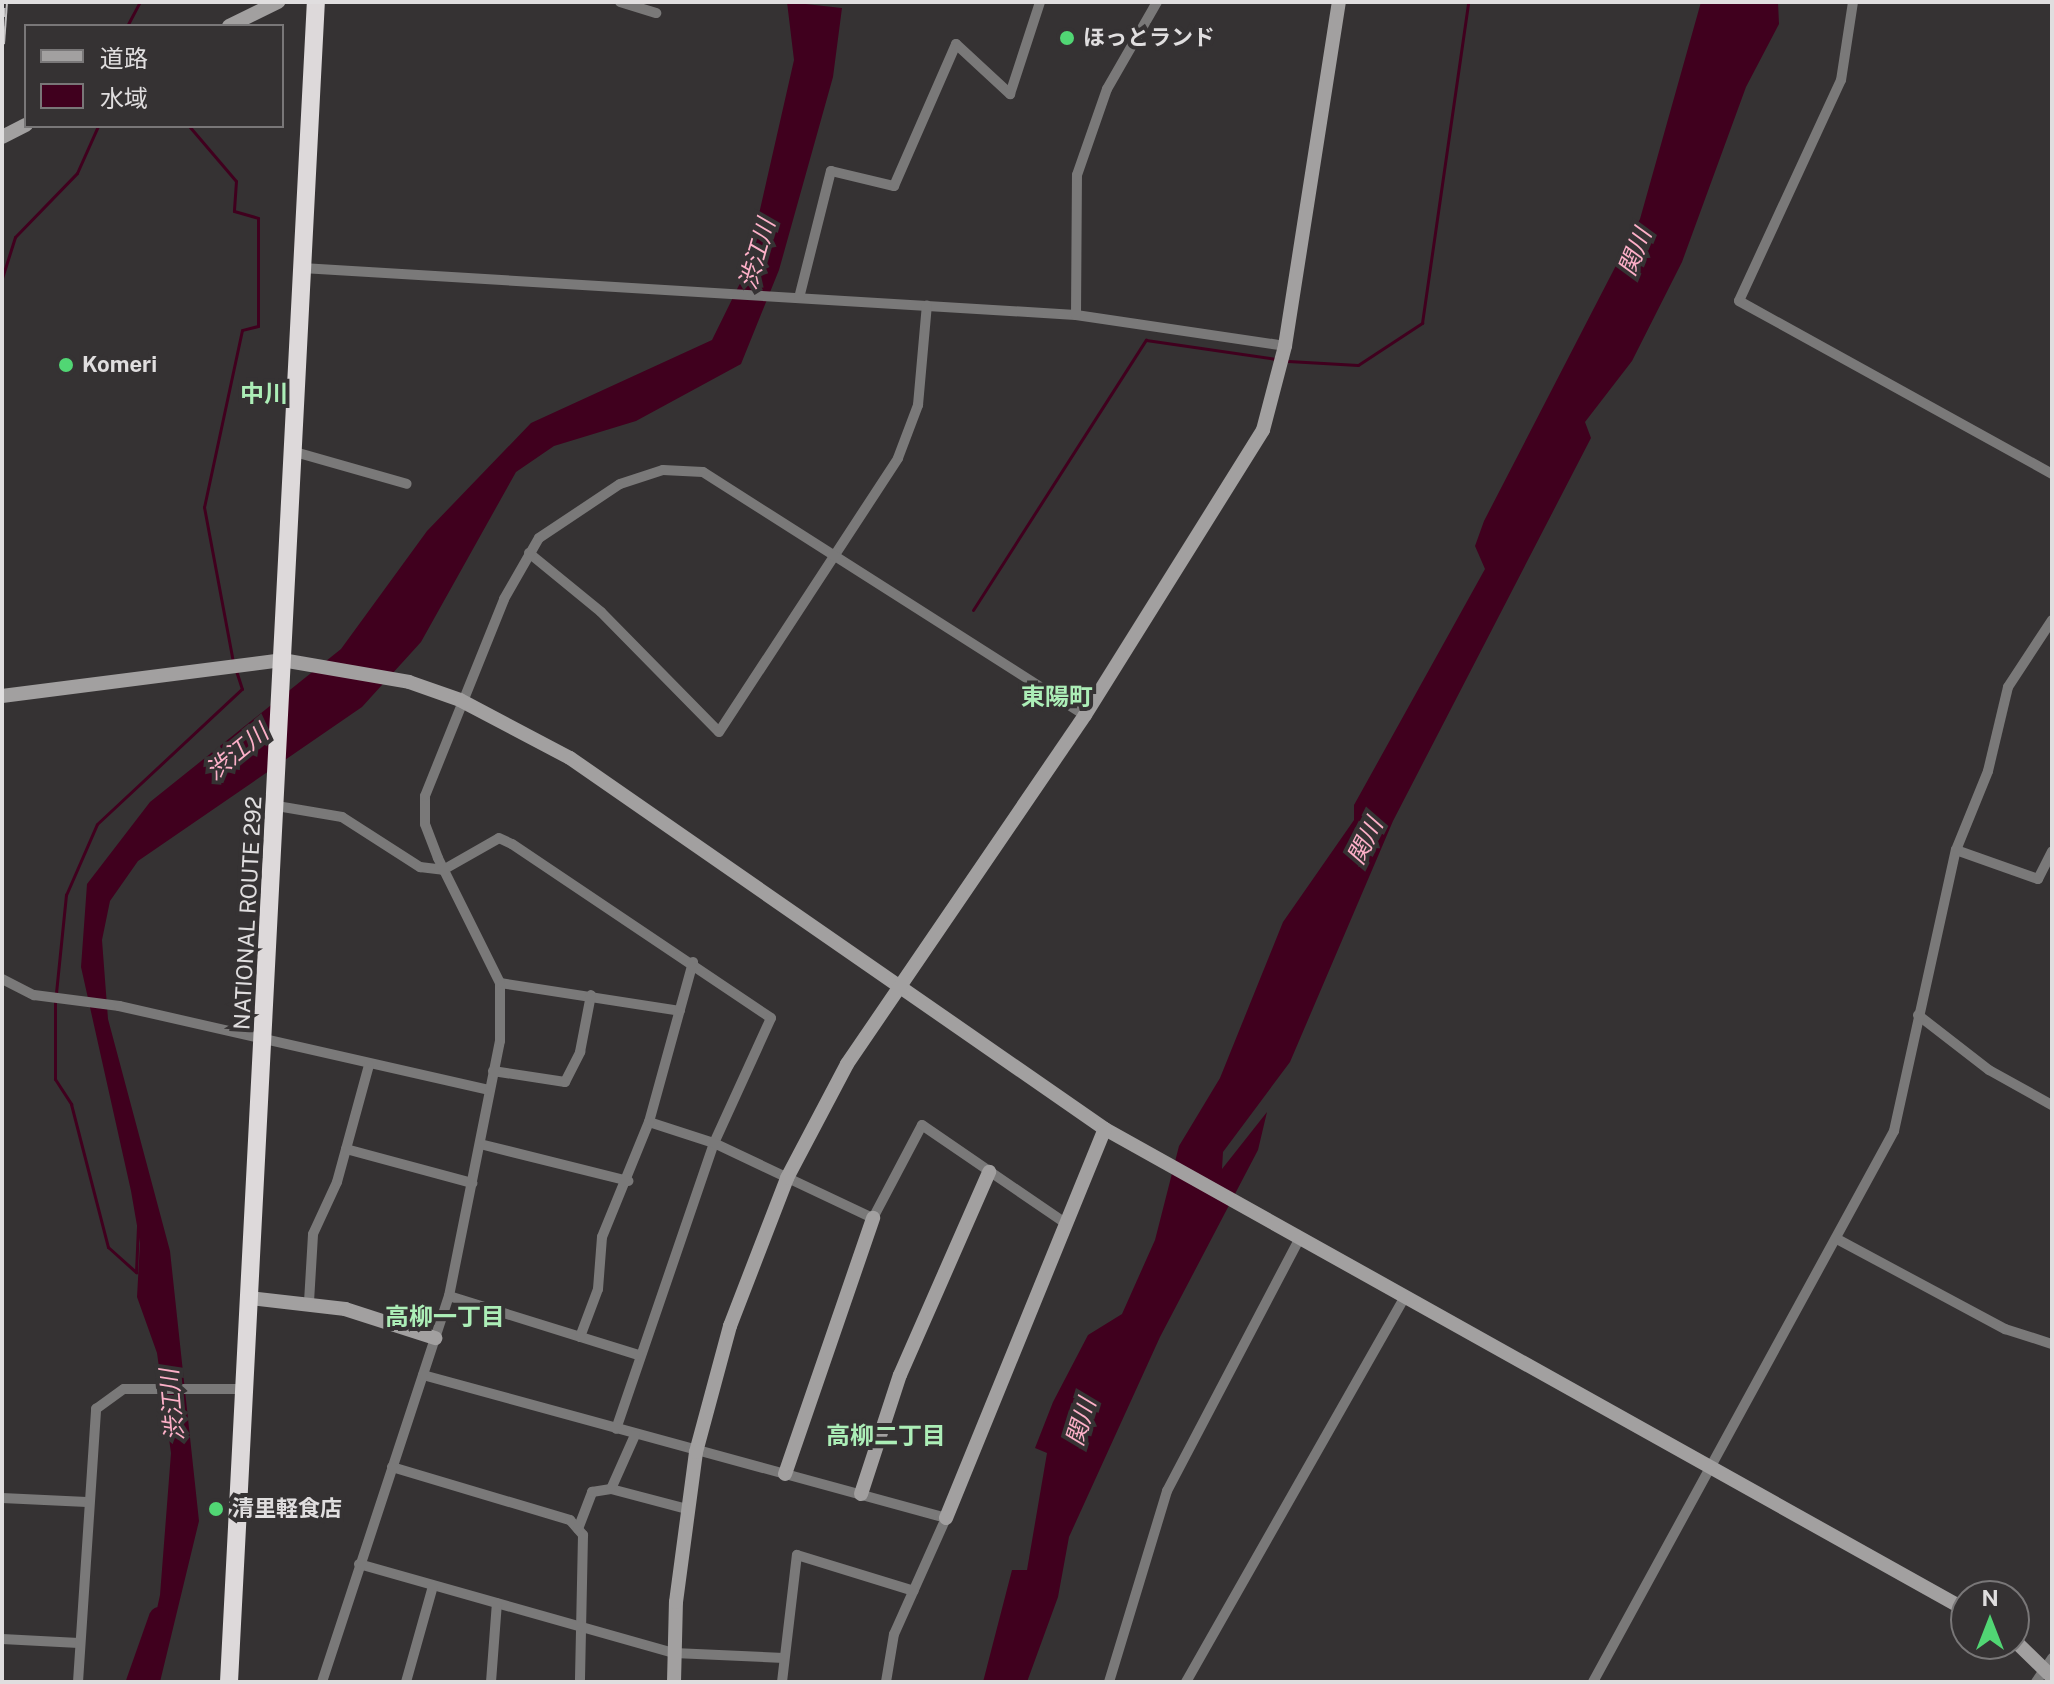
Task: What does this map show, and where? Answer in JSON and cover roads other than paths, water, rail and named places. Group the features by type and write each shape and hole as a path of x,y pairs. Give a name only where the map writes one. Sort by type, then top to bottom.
{"highway":[{"name":"NATIONAL ROUTE 292","path":"229,1682 266,1040 316,2"}],"street":[{"path":"233,24 278,2"},
{"path":"620,2 656,13"},
{"path":"799,298 831,171 894,186 956,44 1010,94 1040,2"},
{"path":"1076,315 1077,175 1107,89 1157,2"},
{"path":"674,1682 687,1509 696,1452 730,1326 787,1178 847,1064 1085,715 1231,490 1263,430 1285,346 1339,2"},
{"path":"1853,2 1841,80 1739,301 2052,474"},
{"path":"2,137 24,126"},
{"path":"302,268 1076,315 1285,346"},
{"path":"529,553 601,612 719,732 898,458 918,405 927,305"},
{"path":"295,452 407,484"},
{"path":"322,1682 449,1296 493,1071 500,983 443,870 425,824 425,796 460,700 529,553 556,521 590,499 663,470 688,470 729,484 1085,715"},
{"path":"1593,1682 1714,1470 1894,1131 1956,850 1988,771 2008,687 2052,620"},
{"path":"2,696 282,660 305,661 409,682 460,700 570,758 898,989 1110,1132 1298,1242 1405,1296 1950,1601"},
{"path":"277,798 342,817 420,867 443,870 499,838 693,962 771,1018 714,1143 638,1355 616,1429"},
{"path":"1956,850 2038,879 2051,854"},
{"path":"580,1337 598,1289 602,1237 628,1181 649,1122 693,962"},
{"path":"2,979 60,999 119,1006 489,1090"},
{"path":"500,983 680,1011"},
{"path":"493,1071 565,1082 580,1052 591,995"},
{"path":"1918,1015 1989,1070 2052,1105"},
{"path":"309,1302 313,1234 346,1149 369,1065"},
{"path":"649,1122 714,1143 873,1218"},
{"path":"785,1474 873,1218 922,1125 1065,1223"},
{"path":"886,1682 894,1634 946,1518 1065,1223 1110,1132"},
{"path":"480,1144 628,1181"},
{"path":"346,1149 472,1183"},
{"path":"861,1494 900,1375 989,1172"},
{"path":"1837,1239 2005,1329 2052,1344"},
{"path":"1109,1682 1167,1491 1298,1242"},
{"path":"449,1296 638,1355"},
{"path":"1186,1682 1405,1296"},
{"path":"249,1298 309,1302 435,1338"},
{"path":"423,1375 946,1518"},
{"path":"78,1682 87,1502 96,1409 110,1394 149,1386 244,1389"},
{"path":"611,1489 635,1435"},
{"path":"392,1467 570,1520 578,1529"},
{"path":"580,1682 578,1529 592,1492 611,1489 687,1509"},
{"path":"2,1498 87,1502"},
{"path":"782,1682 797,1555 914,1591"},
{"path":"359,1564 674,1653 784,1658"},
{"path":"406,1682 433,1586"},
{"path":"491,1682 497,1603"},
{"path":"2,1639 79,1643"},
{"path":"2030,1652 2050,1668 2036,1682"}],"water":[{"path":"787,2 842,8 833,77 779,270 741,364 636,421 554,446 516,472 421,642 362,707 138,861 110,901 102,940 108,1019 170,1251 199,1521 160,1682 141,1682 160,1595 171,1453 157,1353 137,1297 140,1243 131,1191 81,967 87,884 150,802 341,649 427,531 531,423 712,340 746,271 794,60"},
{"name":"関川","path":"1701,2 1778,2 1779,24 1746,87 1682,262 1632,361 1585,422 1591,438 1393,821 1290,1062 1223,1152 1222,1169 1267,1112 1258,1150 1160,1337 1069,1537 1058,1597 1027,1682 983,1682 1012,1570 1027,1570 1047,1453 1035,1448 1053,1402 1088,1335 1122,1314 1155,1240 1179,1146 1220,1078 1283,922 1354,820 1354,805 1485,569 1475,546 1484,521 1640,219"}],"waterway":[{"path":"128,24 140,2"},
{"path":"1288,361 1358,365 1422,323 1468,2"},
{"path":"2,278 15,237 77,173 97,128"},
{"path":"191,128 236,181 234,211 258,218 258,326 242,330 204,507 233,662"},
{"path":"973,610 1146,340 1276,359"},
{"path":"56,993 66,895 97,824 242,689 236,670"},
{"path":"55,1001 55,1079 71,1104 108,1247 136,1272 138,1226"},
{"name":"渋江川","path":"136,1682 159,1617"}],"railway":[{"path":"2,44 5,2"}],"place":[{"name":"ほっとランド","path":"1067,38"},
{"name":"Komeri","path":"66,365"},
{"name":"清里軽食店","path":"216,1509"}],"district":[{"name":"中川","path":"264,394"},
{"name":"東陽町","path":"1057,697"},
{"name":"高柳一丁目","path":"445,1317"},
{"name":"高柳二丁目","path":"886,1436"}]}
